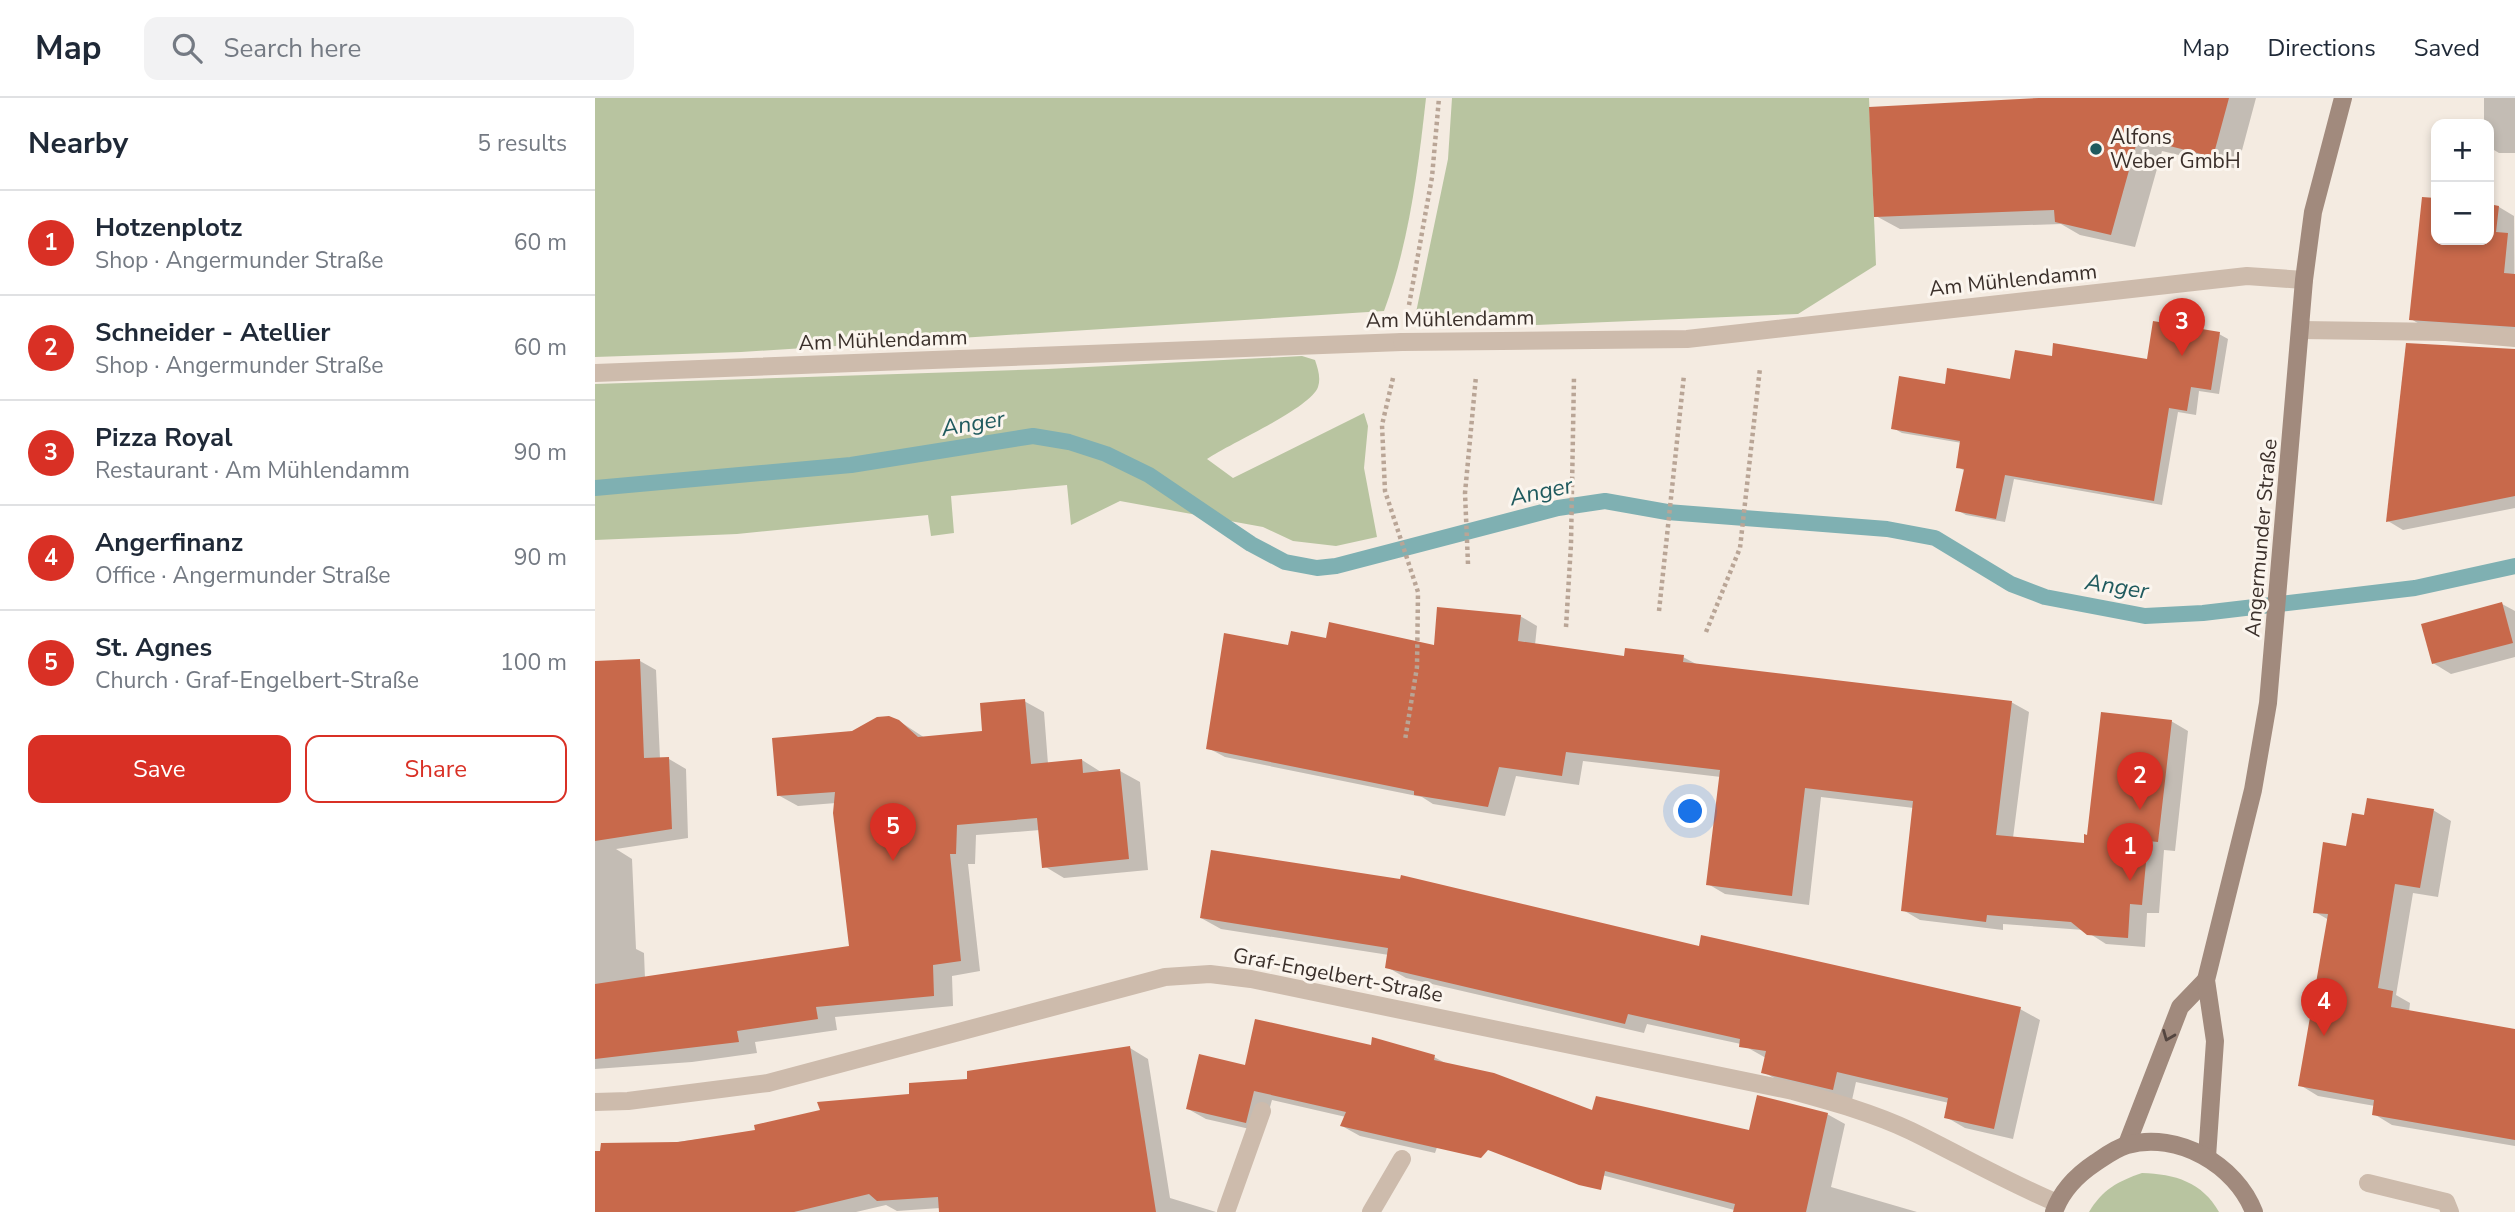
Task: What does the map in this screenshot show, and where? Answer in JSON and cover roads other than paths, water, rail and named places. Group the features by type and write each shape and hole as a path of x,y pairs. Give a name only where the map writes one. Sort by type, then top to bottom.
{"main road":[{"name":"Angermunder Straße","path":"2207,1157 2215,1041 2206,980 2253,790 2268,703 2304,280 2313,212 2343,98"},
{"path":"2127,1144 2180,1007 2206,980"},
{"path":"2056,1208 2079,1174 2127,1144 2165,1144 2207,1157 2230,1175 2249,1200 2254,1212"}],"street":[{"name":"Am Mühlendamm","path":"595,373 1402,342 1688,339 2248,276 2304,280"},
{"path":"2301,330 2446,332 2515,338"},
{"name":"Graf-Engelbert-Straße","path":"595,1102 628,1101 768,1083 1105,990 1165,976 1210,974 1251,979 1793,1091 1859,1110 1910,1131 2056,1208"},
{"path":"1226,1212 1262,1111"},
{"path":"1371,1212 1402,1159"},
{"path":"2368,1184 2446,1202 2450,1212"}],"waterway":[{"name":"Anger","path":"595,488 851,465 1033,436 1069,442 1106,454 1149,475 1251,544 1285,562 1317,568 1336,566 1558,508 1605,501 1667,512 1887,529 1935,538 2011,584 2045,597 2145,616 2203,613 2415,588 2515,566"}],"place":[{"name":"Alfons Weber GmbH","path":"2096,149"},
{"name":"Pizza Royal","path":"2182,356"},
{"name":"Schneider - Atellier","path":"2140,810"},
{"name":"St. Agnes","path":"893,861"},
{"name":"Hotzenplotz","path":"2130,881"},
{"name":"Angerfinanz","path":"2324,1036"}]}
